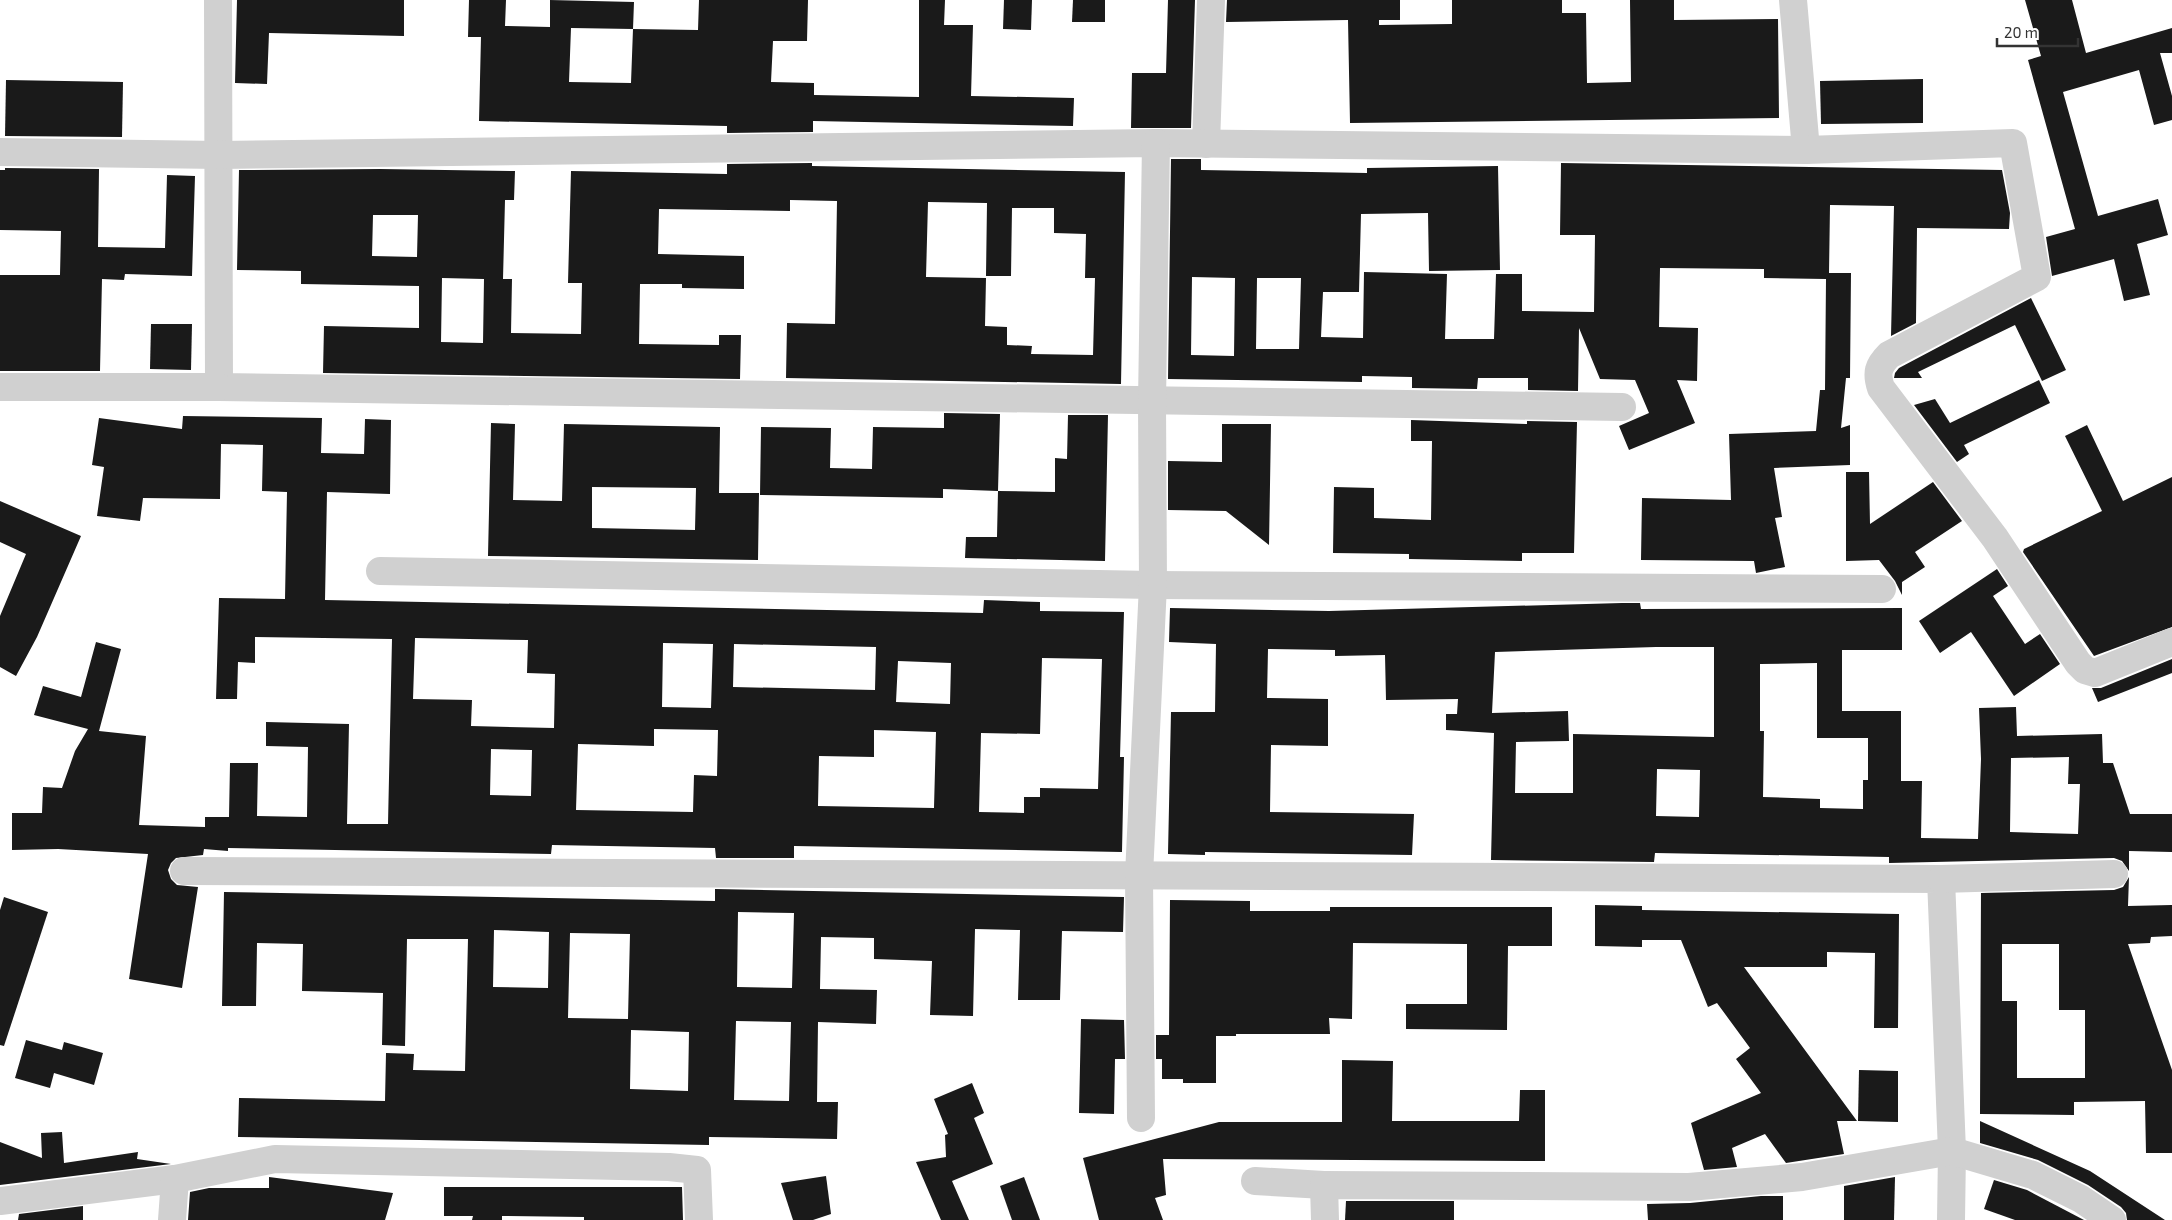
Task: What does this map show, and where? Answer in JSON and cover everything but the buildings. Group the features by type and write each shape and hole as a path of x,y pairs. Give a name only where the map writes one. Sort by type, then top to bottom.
{"street":[{"path":"218,0 220,155 219,386"},
{"path":"1206,144 1211,0"},
{"path":"1792,0 1806,150"},
{"path":"1141,1118 1139,875 1153,585 1152,402 1156,143"},
{"path":"0,152 220,155 1156,143 1806,150 2013,144 2037,277 1889,355 1879,365 1878,378 1881,388 1995,538 2078,664 2086,670 2095,672 2172,642"},
{"path":"0,387 219,386 1152,402 1622,407"},
{"path":"380,571 1153,585 1882,589"},
{"path":"184,871 1941,879 2114,874"},
{"path":"1941,879 1952,1151 1951,1220"},
{"path":"1255,1181 1324,1185 1688,1187 1802,1177 1952,1151 2033,1175 2081,1199 2112,1220"},
{"path":"0,1201 176,1179 275,1159 669,1167 697,1170 699,1220"},
{"path":"172,1220 176,1179"},
{"path":"1324,1185 1325,1220"}]}
